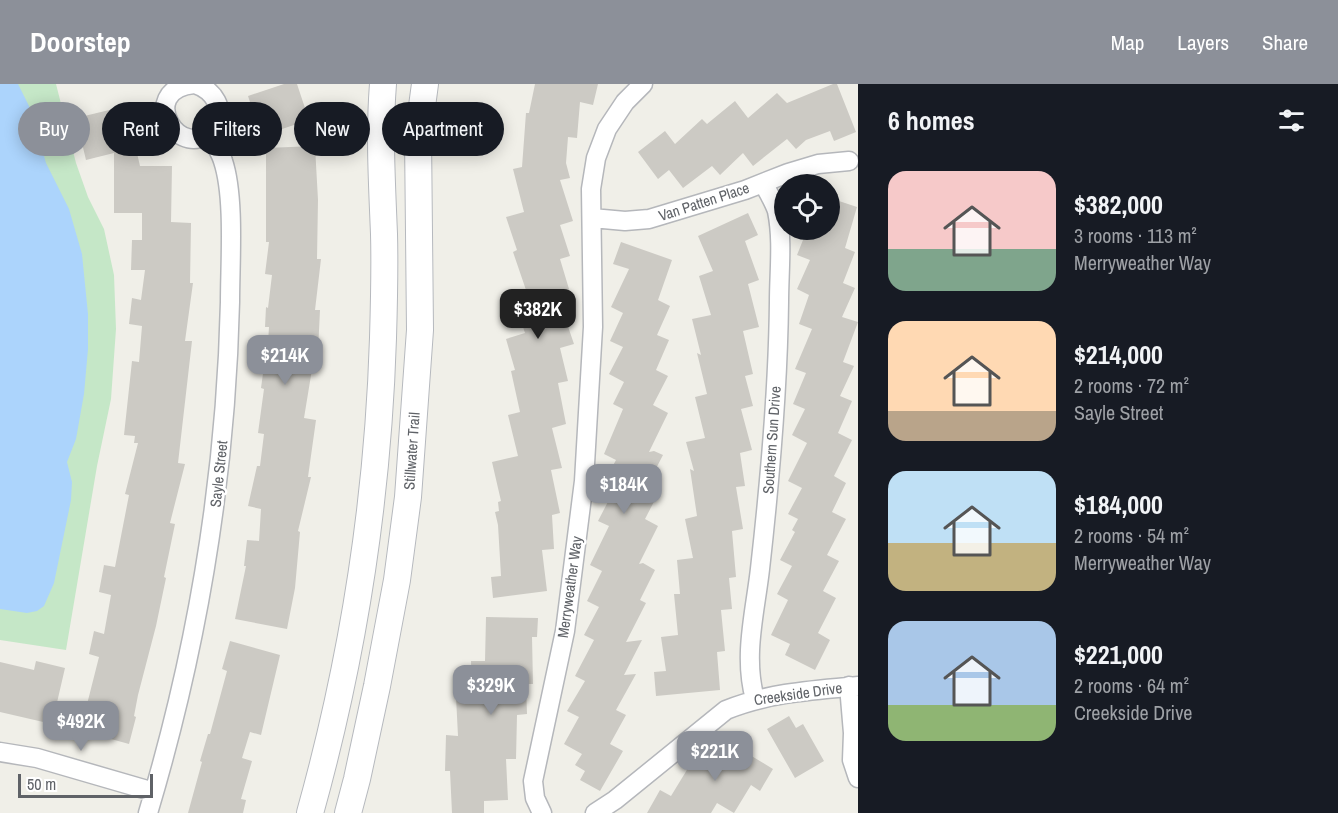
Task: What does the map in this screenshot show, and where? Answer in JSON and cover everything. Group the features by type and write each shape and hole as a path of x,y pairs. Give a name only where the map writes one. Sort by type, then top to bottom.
{"main road":[{"path":"310,813 347,657 368,531 382,339 384,235 381,108 383,84"},
{"name":"Stillwater Trail","path":"348,813 378,686 397,580 408,497 420,330 418,136 425,84"}],"street":[{"path":"192,138 179,135 171,128 166,118 165,108 168,98 184,85 195,84 205,87 213,94 217,102"},
{"name":"Merryweather Way","path":"542,813 535,798 533,781 565,631 584,481 593,327 591,189 596,158 607,129 625,102 643,84"},
{"name":"Sayle Street","path":"148,813 181,694 200,604 216,505 229,357 230,293 228,182 221,156"},
{"name":"Van Patten Place","path":"592,218 625,221 649,219 745,190 788,172 818,164 849,161"},
{"name":"Southern Sun Drive","path":"755,699 750,680 750,639 770,480 779,317 780,232 776,209 763,183"},
{"path":"854,686 856,737 852,760 858,778"},
{"name":"Creekside Drive","path":"595,813 615,800 726,710 755,699 854,686"},
{"path":"0,752 38,758 154,792"}],"green space":[{"path":"0,84 56,84 61,102 18,102 18,156 74,156 88,197 104,229 114,275 116,329 111,399 97,466 66,650 0,640"}],"water":[{"path":"0,84 18,84 27,102 18,102 18,156 44,156 69,209 82,254 88,314 88,349 84,394 76,439 67,462 72,482 71,500 54,583 44,606 37,611 27,613 0,609"}],"building":[{"path":"284,84 297,84 303,102 294,102 294,125 282,129 282,102 250,102 248,96"},
{"path":"535,84 598,84 593,105 580,102 577,138 568,137 566,163 570,178 560,180 573,221 560,225 570,256 560,259 572,299 560,303 574,344 560,348 568,381 558,383 566,424 552,428 562,468 551,470 560,513 552,515 554,549 542,550 547,591 493,598 491,577 501,576 495,512 499,511 498,502 501,501 492,462 518,456 508,415 520,412 511,371 515,370 506,339 525,333 512,294 526,290 513,252 517,250 506,217 524,212 513,169 522,167 526,113 529,113"},
{"path":"837,84 856,132 834,141 830,131 806,140 796,149 787,139 753,166 743,153 720,175 712,166 683,188 669,170 658,179 638,152 665,131 675,144 702,119 707,124 735,101 748,118 777,93 787,103"},
{"path":"102,112 102,156 86,160 85,156 90,156 90,115"},
{"path":"282,147 294,147 294,156 316,156 318,200 317,259 321,259 315,310 320,310 318,351 315,351 304,418 316,420 308,477 311,477 298,531 300,532 295,588 287,629 235,619 246,566 244,566 247,540 259,541 261,509 248,506 257,466 260,466 264,434 258,433 264,389 261,388 265,359 267,359 269,327 265,327 266,307 268,308 272,275 265,274 269,242 266,242 266,156 282,156"},
{"path":"114,156 138,156 140,166 172,166 171,222 191,223 190,283 193,283 185,341 192,341 178,463 185,464 170,523 175,524 164,577 166,578 138,695 134,716 136,717 129,744 111,739 113,732 82,724 99,657 89,654 94,631 104,634 111,595 99,592 104,565 115,567 129,495 125,494 138,443 134,443 135,436 124,435 132,361 139,362 142,326 129,324 132,298 141,300 145,270 131,270 132,240 142,240 142,213 114,213"},
{"path":"840,201 857,207 845,248 855,252 843,283 855,288 842,317 858,322 843,362 854,366 840,396 852,401 838,433 852,440 834,476 846,483 832,512 846,519 827,555 839,561 823,591 836,598 818,633 830,640 815,670 785,655 790,644 771,635 788,600 777,594 792,566 780,560 795,532 792,530 798,519 788,514 802,488 788,481 807,443 792,435 805,409 793,404 806,373 795,369 812,329 799,324 809,295 797,289 810,260 797,255 803,240 840,240"},
{"path":"748,213 758,235 745,241 759,280 748,284 759,327 743,331 753,374 745,376 753,406 741,409 752,450 740,453 745,486 736,487 743,529 732,531 736,577 729,578 732,609 721,610 725,651 717,652 720,690 656,696 654,672 666,671 661,637 678,635 674,594 680,594 677,560 693,558 685,519 697,516 690,469 694,471 686,442 705,438 695,397 707,394 692,319 711,315 699,276 713,271 698,236"},
{"path":"621,242 672,260 658,300 670,306 657,335 669,340 656,370 668,376 653,405 668,413 649,452 654,451 663,455 648,484 660,490 645,519 658,526 639,564 643,563 655,570 640,600 646,603 626,642 642,640 624,675 636,674 616,710 626,715 610,744 623,751 600,791 580,780 585,771 575,765 582,754 564,744 579,717 567,711 585,681 575,676 594,640 584,635 599,607 587,601 602,571 590,565 609,526 598,521 612,494 601,488 616,460 604,454 623,409 613,404 624,382 609,374 623,347 610,341 623,313 611,307 629,269 613,264"},
{"path":"486,617 538,618 537,637 532,637 533,684 526,684 527,714 517,715 516,759 506,759 508,800 484,801 484,813 452,813 450,771 445,771 446,735 458,736 456,697 472,696 471,661 485,661"},
{"path":"230,641 280,655 261,735 250,732 242,758 252,761 241,799 246,800 243,813 188,813 202,762 200,761 208,734 210,734 227,671 222,669"},
{"path":"36,661 65,668 52,724 0,712 0,662 34,670"},
{"path":"789,716 796,728 803,724 824,761 795,778 767,729"},
{"path":"720,737 773,769 760,791 751,785 734,813 717,803 711,813 647,813 660,790 671,796 693,760 702,766"}]}
